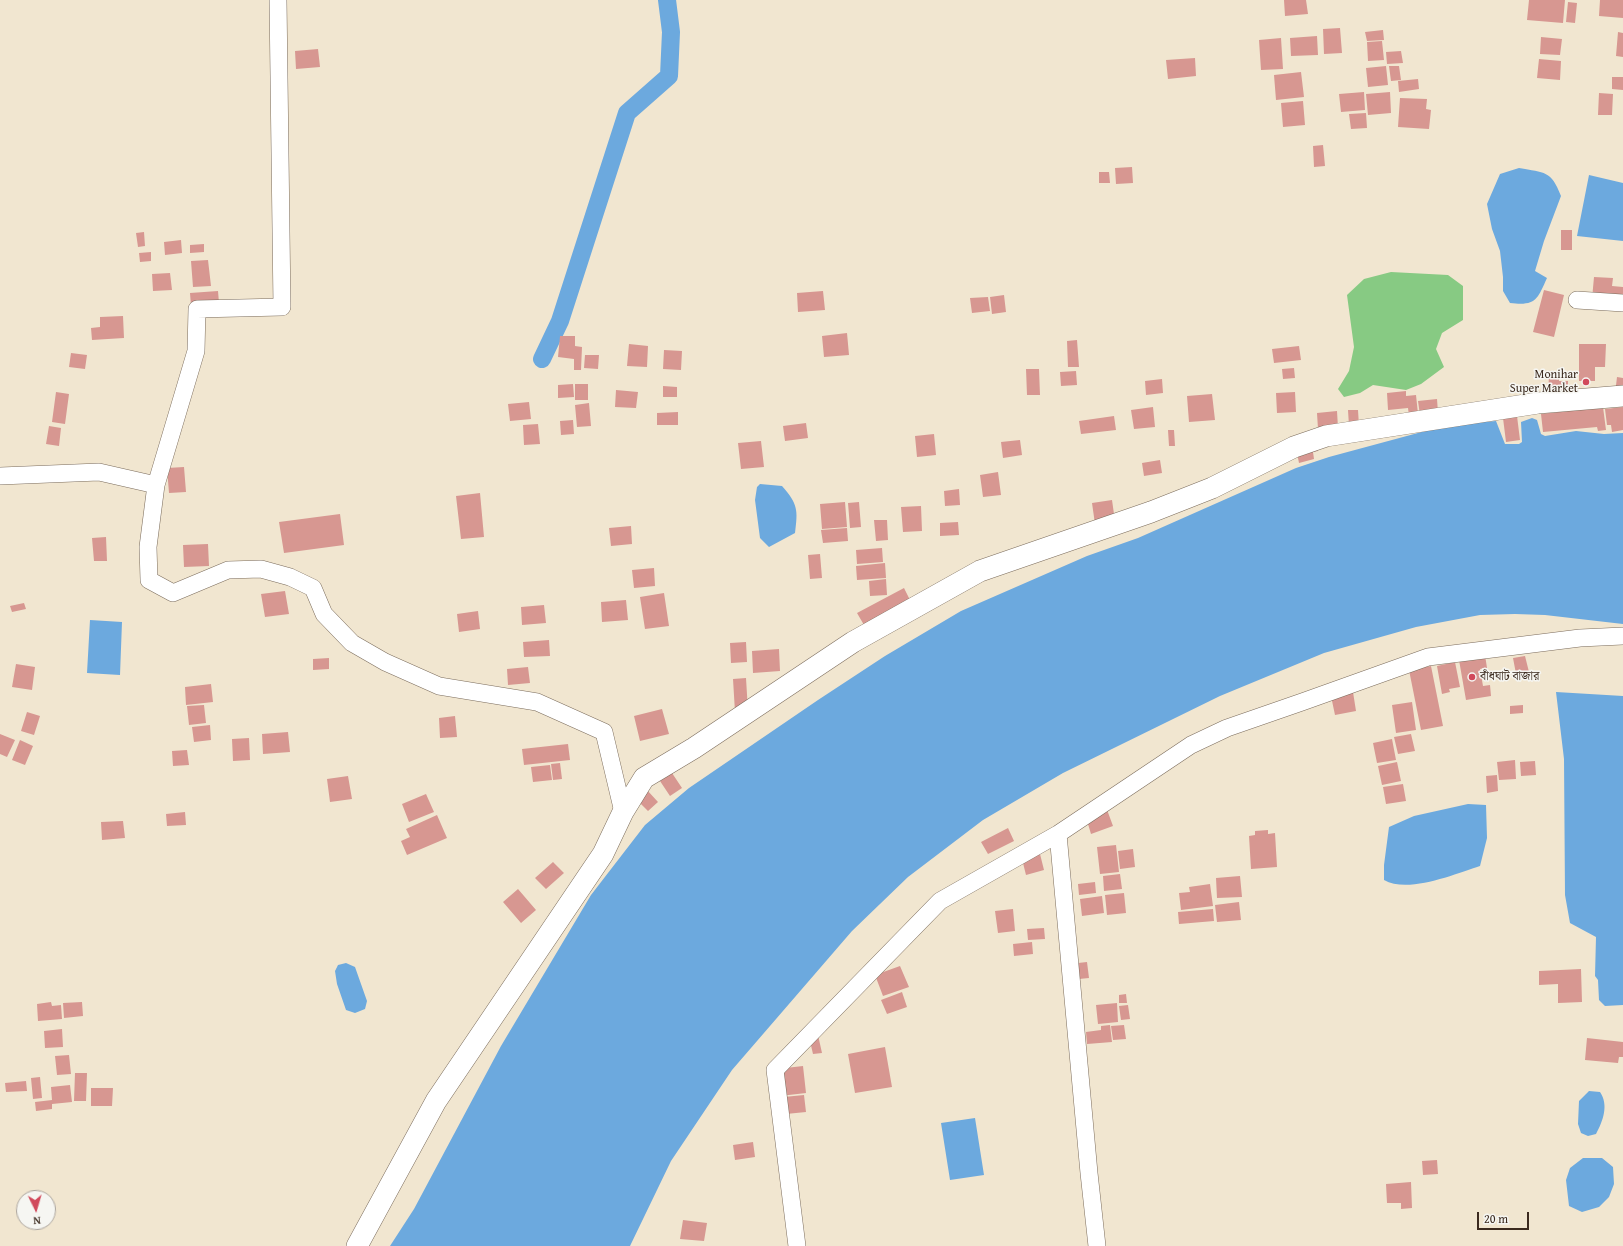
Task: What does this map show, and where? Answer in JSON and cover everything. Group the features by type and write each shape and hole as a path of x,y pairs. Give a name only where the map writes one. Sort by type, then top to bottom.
{"street":[{"path":"278,0 282,307 197,309 196,351 156,485 148,547 149,580 173,593 228,570 261,569 290,577 313,588 324,614 352,644 385,662 439,686 538,702 604,732 623,812"},
{"path":"1577,300 1623,303"},
{"path":"357,1246 436,1101 603,854 623,812 644,778 694,748 853,642 980,571 1053,548 1158,510 1212,488 1294,447 1326,436 1538,403 1623,396"},
{"path":"0,476 99,472 156,485"},
{"path":"797,1246 775,1070 940,901 1058,834 1191,745 1227,728 1428,657 1580,638 1623,636"},
{"path":"1058,834 1097,1246"}],"green space":[{"path":"1391,272 1448,275 1463,286 1463,320 1442,333 1436,349 1444,367 1421,384 1406,390 1373,385 1360,393 1344,397 1338,389 1349,371 1354,347 1347,295 1364,279"}],"water":[{"path":"1519,168 1546,174 1554,181 1561,196 1544,241 1535,271 1547,278 1541,292 1534,300 1519,304 1510,303 1503,291 1500,251 1492,229 1487,204 1500,174"},
{"path":"1589,175 1623,183 1623,241 1577,236"},
{"path":"1532,418 1537,420 1541,434 1545,436 1576,431 1604,434 1623,433 1623,624 1545,615 1515,614 1480,615 1416,627 1324,653 1220,696 1063,773 983,820 908,877 852,931 732,1070 671,1161 630,1246 390,1246 414,1209 501,1046 591,895 645,825 689,788 885,656 961,611 1087,556 1138,538 1296,468 1329,457 1429,430 1472,423 1496,421 1505,444 1519,444 1522,442 1521,422"},
{"path":"760,484 782,486 796,508 795,533 769,547 760,538 755,500 757,487"},
{"path":"90,620 122,622 120,675 87,673"},
{"path":"1556,692 1623,696 1623,1005 1605,1006 1599,1000 1598,980 1595,976 1596,937 1570,923 1565,895 1564,759"},
{"path":"1468,804 1486,805 1487,838 1480,866 1445,878 1418,884 1394,884 1384,880 1384,865 1389,827 1414,816"},
{"path":"346,963 355,967 367,1001 365,1009 355,1013 346,1010 337,984 335,971 338,965"},
{"path":"1589,1091 1600,1092 1603,1097 1605,1108 1601,1124 1596,1134 1588,1136 1581,1133 1578,1124 1579,1101"},
{"path":"975,1118 984,1175 950,1180 941,1123"},
{"path":"1583,1158 1602,1158 1613,1167 1614,1184 1609,1197 1599,1207 1582,1212 1569,1206 1566,1180 1570,1168"}],"building":[{"path":"1284,0 1306,0 1308,14 1285,16"},
{"path":"1529,0 1565,0 1563,23 1527,20"},
{"path":"1600,0 1623,0 1623,18 1599,16"},
{"path":"1568,2 1577,3 1575,23 1566,22"},
{"path":"1340,28 1342,53 1324,54 1323,29"},
{"path":"1383,30 1384,40 1367,41 1365,32"},
{"path":"1618,32 1623,33 1623,57 1616,56"},
{"path":"1317,36 1318,55 1291,56 1290,38"},
{"path":"1541,37 1562,39 1560,55 1540,54"},
{"path":"1281,38 1283,69 1261,70 1259,40"},
{"path":"1382,41 1384,60 1368,61 1367,42"},
{"path":"318,49 320,67 296,69 295,51"},
{"path":"1401,51 1403,63 1387,64 1386,52"},
{"path":"1195,58 1196,76 1168,79 1166,60"},
{"path":"1539,59 1561,61 1560,80 1537,78"},
{"path":"1386,66 1388,85 1368,87 1366,68"},
{"path":"1389,66 1399,66 1401,80 1391,81"},
{"path":"1301,72 1304,97 1276,100 1274,75"},
{"path":"1612,77 1623,77 1623,90 1612,89"},
{"path":"1418,79 1419,89 1399,92 1398,81"},
{"path":"1364,92 1365,110 1341,112 1339,94"},
{"path":"1390,92 1391,113 1368,115 1366,94"},
{"path":"1599,93 1613,94 1612,115 1598,115"},
{"path":"1400,98 1427,99 1426,109 1431,110 1429,129 1398,127"},
{"path":"1303,101 1305,125 1283,127 1281,103"},
{"path":"1366,113 1367,128 1351,129 1349,114"},
{"path":"1323,145 1325,166 1314,167 1313,146"},
{"path":"1132,167 1133,183 1116,184 1115,168"},
{"path":"1099,172 1109,172 1110,183 1099,183"},
{"path":"1561,230 1572,230 1572,250 1561,250"},
{"path":"144,232 145,246 138,247 136,233"},
{"path":"181,240 182,253 165,255 164,242"},
{"path":"204,244 204,252 190,253 190,245"},
{"path":"151,252 151,261 140,262 139,253"},
{"path":"208,260 211,286 193,287 191,261"},
{"path":"170,273 172,290 153,291 152,274"},
{"path":"1594,277 1613,278 1612,286 1623,287 1623,301 1592,299"},
{"path":"1544,290 1564,295 1554,337 1533,332"},
{"path":"218,291 219,303 191,306 190,293"},
{"path":"823,291 825,310 798,312 797,293"},
{"path":"1004,295 1006,312 992,314 990,297"},
{"path":"988,297 990,311 972,313 970,298"},
{"path":"123,316 124,338 92,340 91,328 100,327 100,317"},
{"path":"847,333 849,355 824,357 822,336"},
{"path":"560,336 575,336 575,346 582,347 581,370 574,370 574,359 558,357"},
{"path":"1077,340 1079,367 1068,367 1067,341"},
{"path":"629,344 648,346 647,367 627,366"},
{"path":"1579,344 1606,344 1605,367 1595,367 1595,381 1579,381"},
{"path":"1299,346 1301,360 1274,363 1272,349"},
{"path":"664,350 682,351 681,370 663,369"},
{"path":"71,353 87,355 85,369 69,367"},
{"path":"585,355 599,355 598,369 584,368"},
{"path":"1294,368 1295,378 1283,379 1282,369"},
{"path":"1026,369 1039,369 1040,395 1027,395"},
{"path":"1076,371 1077,385 1061,386 1060,372"},
{"path":"1549,374 1559,374 1559,381 1568,381 1568,398 1548,398"},
{"path":"1617,377 1623,378 1623,394 1615,394"},
{"path":"1162,379 1163,393 1146,395 1145,381"},
{"path":"573,384 574,397 558,398 558,385"},
{"path":"575,384 588,384 588,400 575,400"},
{"path":"663,386 677,387 677,397 663,397"},
{"path":"616,390 638,392 636,408 615,407"},
{"path":"1406,391 1406,396 1416,395 1418,414 1409,416 1408,408 1388,410 1387,393"},
{"path":"56,392 69,394 65,424 52,422"},
{"path":"1295,392 1296,412 1277,413 1276,393"},
{"path":"1212,394 1215,420 1189,422 1187,396"},
{"path":"1437,399 1438,413 1420,415 1418,401"},
{"path":"529,402 531,419 510,421 508,404"},
{"path":"589,403 591,426 577,427 575,405"},
{"path":"1153,407 1155,427 1134,429 1131,410"},
{"path":"1603,407 1606,430 1598,431 1597,427 1543,432 1541,414"},
{"path":"1623,407 1623,430 1612,432 1611,425 1607,425 1605,409"},
{"path":"1348,410 1358,410 1359,426 1349,426"},
{"path":"1337,411 1338,428 1318,429 1317,413"},
{"path":"678,412 678,425 657,425 657,413"},
{"path":"1114,416 1116,430 1081,434 1079,421"},
{"path":"1517,416 1520,440 1506,442 1503,418"},
{"path":"573,420 574,434 561,435 560,421"},
{"path":"806,423 808,438 785,441 783,426"},
{"path":"538,424 540,444 524,445 523,425"},
{"path":"49,426 61,428 59,446 46,444"},
{"path":"1168,430 1174,430 1175,446 1169,446"},
{"path":"934,434 936,455 917,457 915,436"},
{"path":"1020,440 1022,455 1003,458 1001,442"},
{"path":"761,441 764,467 741,469 738,443"},
{"path":"1316,444 1318,451 1313,452 1314,459 1299,463 1296,448"},
{"path":"1160,460 1162,473 1144,476 1142,463"},
{"path":"184,467 186,492 169,493 167,468"},
{"path":"998,472 1001,495 983,497 980,475"},
{"path":"959,489 960,505 945,506 944,491"},
{"path":"480,493 484,537 461,539 456,496"},
{"path":"1112,500 1115,521 1095,524 1092,503"},
{"path":"845,502 847,527 822,529 820,504"},
{"path":"859,502 861,527 850,528 848,503"},
{"path":"921,506 922,531 903,532 901,507"},
{"path":"340,514 344,545 284,553 279,522"},
{"path":"874,520 887,520 888,540 876,541"},
{"path":"958,522 959,535 940,536 940,523"},
{"path":"631,526 632,544 611,546 609,528"},
{"path":"847,528 848,541 823,543 821,530"},
{"path":"106,537 107,561 94,561 92,538"},
{"path":"208,544 209,566 184,567 183,545"},
{"path":"882,548 883,562 857,564 856,550"},
{"path":"820,554 822,578 810,579 808,555"},
{"path":"885,563 886,578 857,580 856,566"},
{"path":"654,568 655,586 634,588 632,570"},
{"path":"886,579 887,595 870,596 869,581"},
{"path":"904,588 910,600 864,625 857,613"},
{"path":"285,591 289,614 265,617 261,594"},
{"path":"664,593 669,626 645,629 640,597"},
{"path":"626,600 628,620 602,622 601,602"},
{"path":"24,603 26,609 12,612 10,606"},
{"path":"544,605 546,623 522,625 521,607"},
{"path":"478,611 480,629 459,632 457,614"},
{"path":"549,640 550,656 524,657 523,642"},
{"path":"746,642 747,662 731,663 730,643"},
{"path":"779,649 780,671 753,673 752,651"},
{"name":"বাঁধঘাট বাজার","path":"1485,655 1487,668 1480,669 1483,686 1490,685 1491,696 1466,700 1459,660"},
{"path":"1525,656 1530,676 1517,679 1513,658"},
{"path":"329,658 329,669 313,670 313,659"},
{"path":"1455,662 1460,687 1449,689 1450,692 1442,694 1437,666"},
{"path":"16,664 35,667 32,690 12,687"},
{"path":"1431,666 1443,726 1421,730 1409,670"},
{"path":"528,667 530,683 508,685 507,669"},
{"path":"746,678 748,711 735,712 733,679"},
{"path":"211,684 213,702 186,705 185,687"},
{"path":"1353,692 1356,711 1335,715 1331,696"},
{"path":"1412,702 1416,730 1396,733 1392,705"},
{"path":"204,705 206,723 189,725 187,706"},
{"path":"1523,705 1523,713 1510,714 1510,706"},
{"path":"662,709 669,734 640,741 634,716"},
{"path":"27,712 40,716 34,735 21,731"},
{"path":"455,716 457,737 440,738 439,718"},
{"path":"210,725 211,740 194,742 192,727"},
{"path":"288,732 290,752 263,754 262,734"},
{"path":"0,734 15,740 7,757 0,754"},
{"path":"1411,734 1415,751 1398,754 1394,737"},
{"path":"249,738 250,760 233,761 232,739"},
{"path":"1392,739 1396,760 1377,763 1373,743"},
{"path":"20,740 33,746 25,765 12,760"},
{"path":"568,744 570,760 524,765 522,749"},
{"path":"187,750 189,765 173,766 172,751"},
{"path":"1515,760 1516,779 1499,780 1497,762"},
{"path":"1535,761 1536,775 1521,776 1520,762"},
{"path":"1397,762 1401,781 1382,785 1378,766"},
{"path":"560,763 562,779 553,780 551,764"},
{"path":"550,765 552,780 533,782 531,767"},
{"path":"672,773 682,788 670,796 660,781"},
{"path":"1497,775 1498,791 1487,793 1486,776"},
{"path":"348,776 352,799 330,802 327,779"},
{"path":"1403,784 1406,801 1386,804 1383,787"},
{"path":"647,790 658,802 648,811 637,800"},
{"path":"426,794 434,812 409,822 402,804"},
{"path":"1106,807 1113,826 1091,834 1085,814"},
{"path":"185,812 186,825 167,826 166,814"},
{"path":"437,815 447,838 407,855 401,841 410,837 406,829"},
{"path":"123,821 125,838 102,840 101,822"},
{"path":"1008,828 1014,841 988,854 981,842"},
{"path":"1268,830 1268,834 1275,833 1277,867 1251,869 1249,836 1255,835 1255,831"},
{"path":"1116,845 1119,872 1100,874 1097,847"},
{"path":"1133,849 1135,867 1120,869 1118,851"},
{"path":"1040,854 1044,870 1026,875 1022,859"},
{"path":"553,862 564,873 546,889 535,878"},
{"path":"1120,874 1122,889 1104,891 1103,876"},
{"path":"1240,876 1242,897 1217,898 1216,878"},
{"path":"1095,882 1096,893 1079,895 1078,884"},
{"path":"1210,884 1213,906 1181,910 1179,893 1190,892 1189,887"},
{"path":"518,889 536,910 521,923 503,902"},
{"path":"1124,893 1126,913 1107,915 1105,895"},
{"path":"1102,896 1104,913 1082,916 1080,899"},
{"path":"1239,902 1241,920 1217,922 1215,905"},
{"path":"1013,909 1015,931 998,933 995,911"},
{"path":"1213,909 1214,921 1179,924 1178,912"},
{"path":"1044,928 1045,939 1028,940 1027,929"},
{"path":"1032,942 1033,954 1014,956 1013,944"},
{"path":"1087,962 1089,978 1079,979 1078,963"},
{"path":"900,966 909,987 883,996 875,975"},
{"path":"1581,969 1582,1002 1558,1003 1558,984 1539,985 1539,971"},
{"path":"902,992 907,1007 887,1014 881,1000"},
{"path":"1126,994 1127,1003 1119,1003 1119,995"},
{"path":"51,1002 52,1006 61,1005 62,1019 38,1021 37,1004"},
{"path":"82,1002 83,1016 64,1018 63,1003"},
{"path":"1117,1003 1118,1022 1098,1024 1096,1005"},
{"path":"1128,1005 1130,1019 1121,1020 1119,1006"},
{"path":"1110,1025 1112,1042 1087,1044 1086,1032 1101,1030 1101,1026"},
{"path":"1124,1025 1126,1039 1113,1040 1111,1026"},
{"path":"62,1029 63,1047 45,1048 44,1031"},
{"path":"818,1035 822,1053 813,1054 809,1037"},
{"path":"1587,1038 1623,1042 1623,1057 1619,1057 1618,1063 1585,1060"},
{"path":"885,1047 892,1087 855,1093 848,1054"},
{"path":"69,1055 71,1074 57,1075 55,1056"},
{"path":"803,1066 806,1093 780,1096 777,1069"},
{"path":"75,1073 87,1073 86,1101 74,1101"},
{"path":"40,1077 42,1098 33,1099 31,1078"},
{"path":"26,1081 27,1091 6,1092 5,1083"},
{"path":"70,1085 72,1102 52,1104 52,1109 36,1111 35,1102 52,1100 51,1087"},
{"path":"91,1088 113,1088 112,1106 91,1106"},
{"path":"804,1095 806,1112 786,1114 784,1097"},
{"path":"753,1142 755,1157 735,1160 733,1145"},
{"path":"1437,1160 1438,1174 1423,1175 1422,1161"},
{"path":"1411,1182 1412,1208 1401,1209 1401,1203 1387,1203 1386,1184"},
{"path":"683,1220 707,1223 704,1241 680,1239"}],"waterway":[{"path":"542,359 560,321 627,113 669,76 671,32 667,0"}],"place":[{"name":"Monihar Super Market","path":"1586,382"},
{"name":"বাঁধঘাট বাজার","path":"1472,677"}]}
